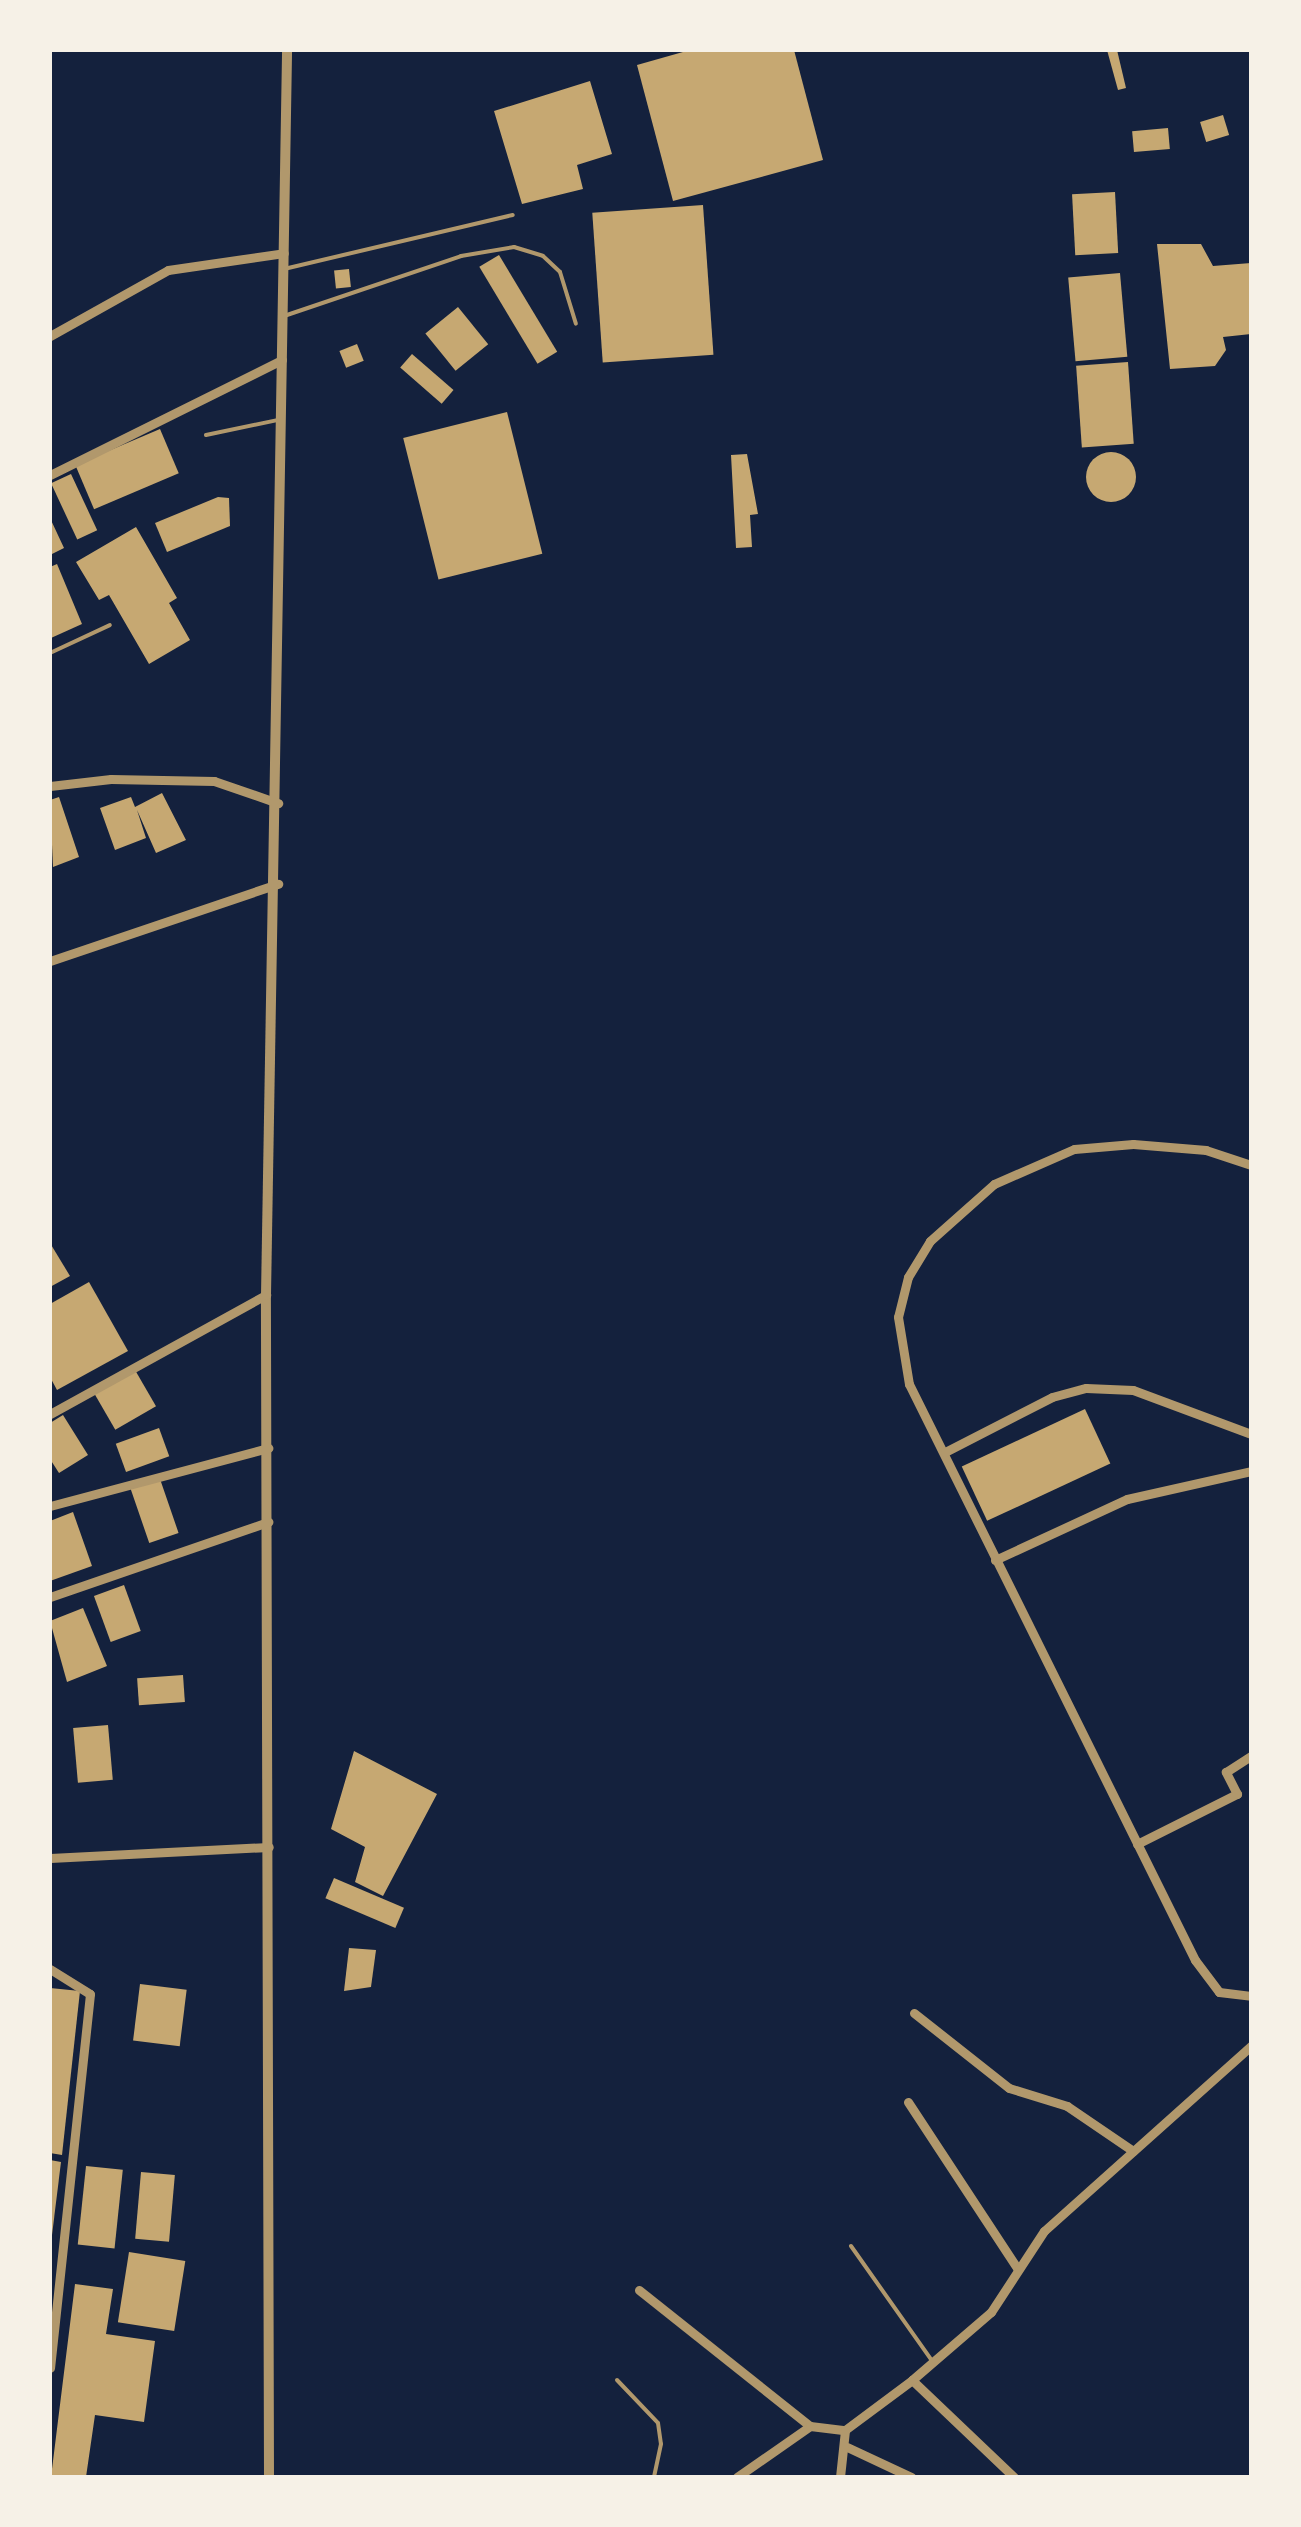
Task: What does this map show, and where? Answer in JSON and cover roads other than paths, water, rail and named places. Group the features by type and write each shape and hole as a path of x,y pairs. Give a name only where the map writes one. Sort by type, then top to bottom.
{"street":[{"path":"269,2477 266,1295 278,884 286,50"},
{"path":"50,336 168,270 284,253"},
{"path":"50,475 282,360"},
{"path":"50,786 111,779 214,781 278,803"},
{"path":"50,961 278,884"},
{"path":"1251,1165 1188,1149 1074,1149 994,1184 930,1241 908,1277 898,1317 910,1384 1137,1844 1210,1984 1232,1998 1251,1996"},
{"path":"50,1414 266,1295"},
{"path":"945,1452 1052,1397 1086,1388 1133,1390 1251,1434"},
{"path":"50,1506 268,1448"},
{"path":"995,1560 1127,1499 1251,1470"},
{"path":"50,1597 268,1522"},
{"path":"1137,1844 1237,1794 1226,1772 1251,1756"},
{"path":"50,1858 269,1847"},
{"path":"50,1969 90,1994 50,2368"},
{"path":"914,2013 1009,2088 1066,2106 1133,2150"},
{"path":"639,2290 810,2426 844,2430 912,2380 991,2312 1044,2231 1251,2046"},
{"path":"908,2102 1017,2268"},
{"path":"912,2380 1014,2477"},
{"path":"736,2477 768,2449 810,2426"},
{"path":"840,2477 848,2447 844,2430"},
{"path":"848,2447 911,2477"}],"lane":[{"path":"284,269 513,215"},
{"path":"284,316 460,256 514,247 543,256 560,272 576,324"},
{"path":"206,434 282,419"},
{"path":"50,653 110,625"},
{"path":"851,2246 933,2362"},
{"path":"616,2380 658,2423 662,2444 654,2477"}]}
